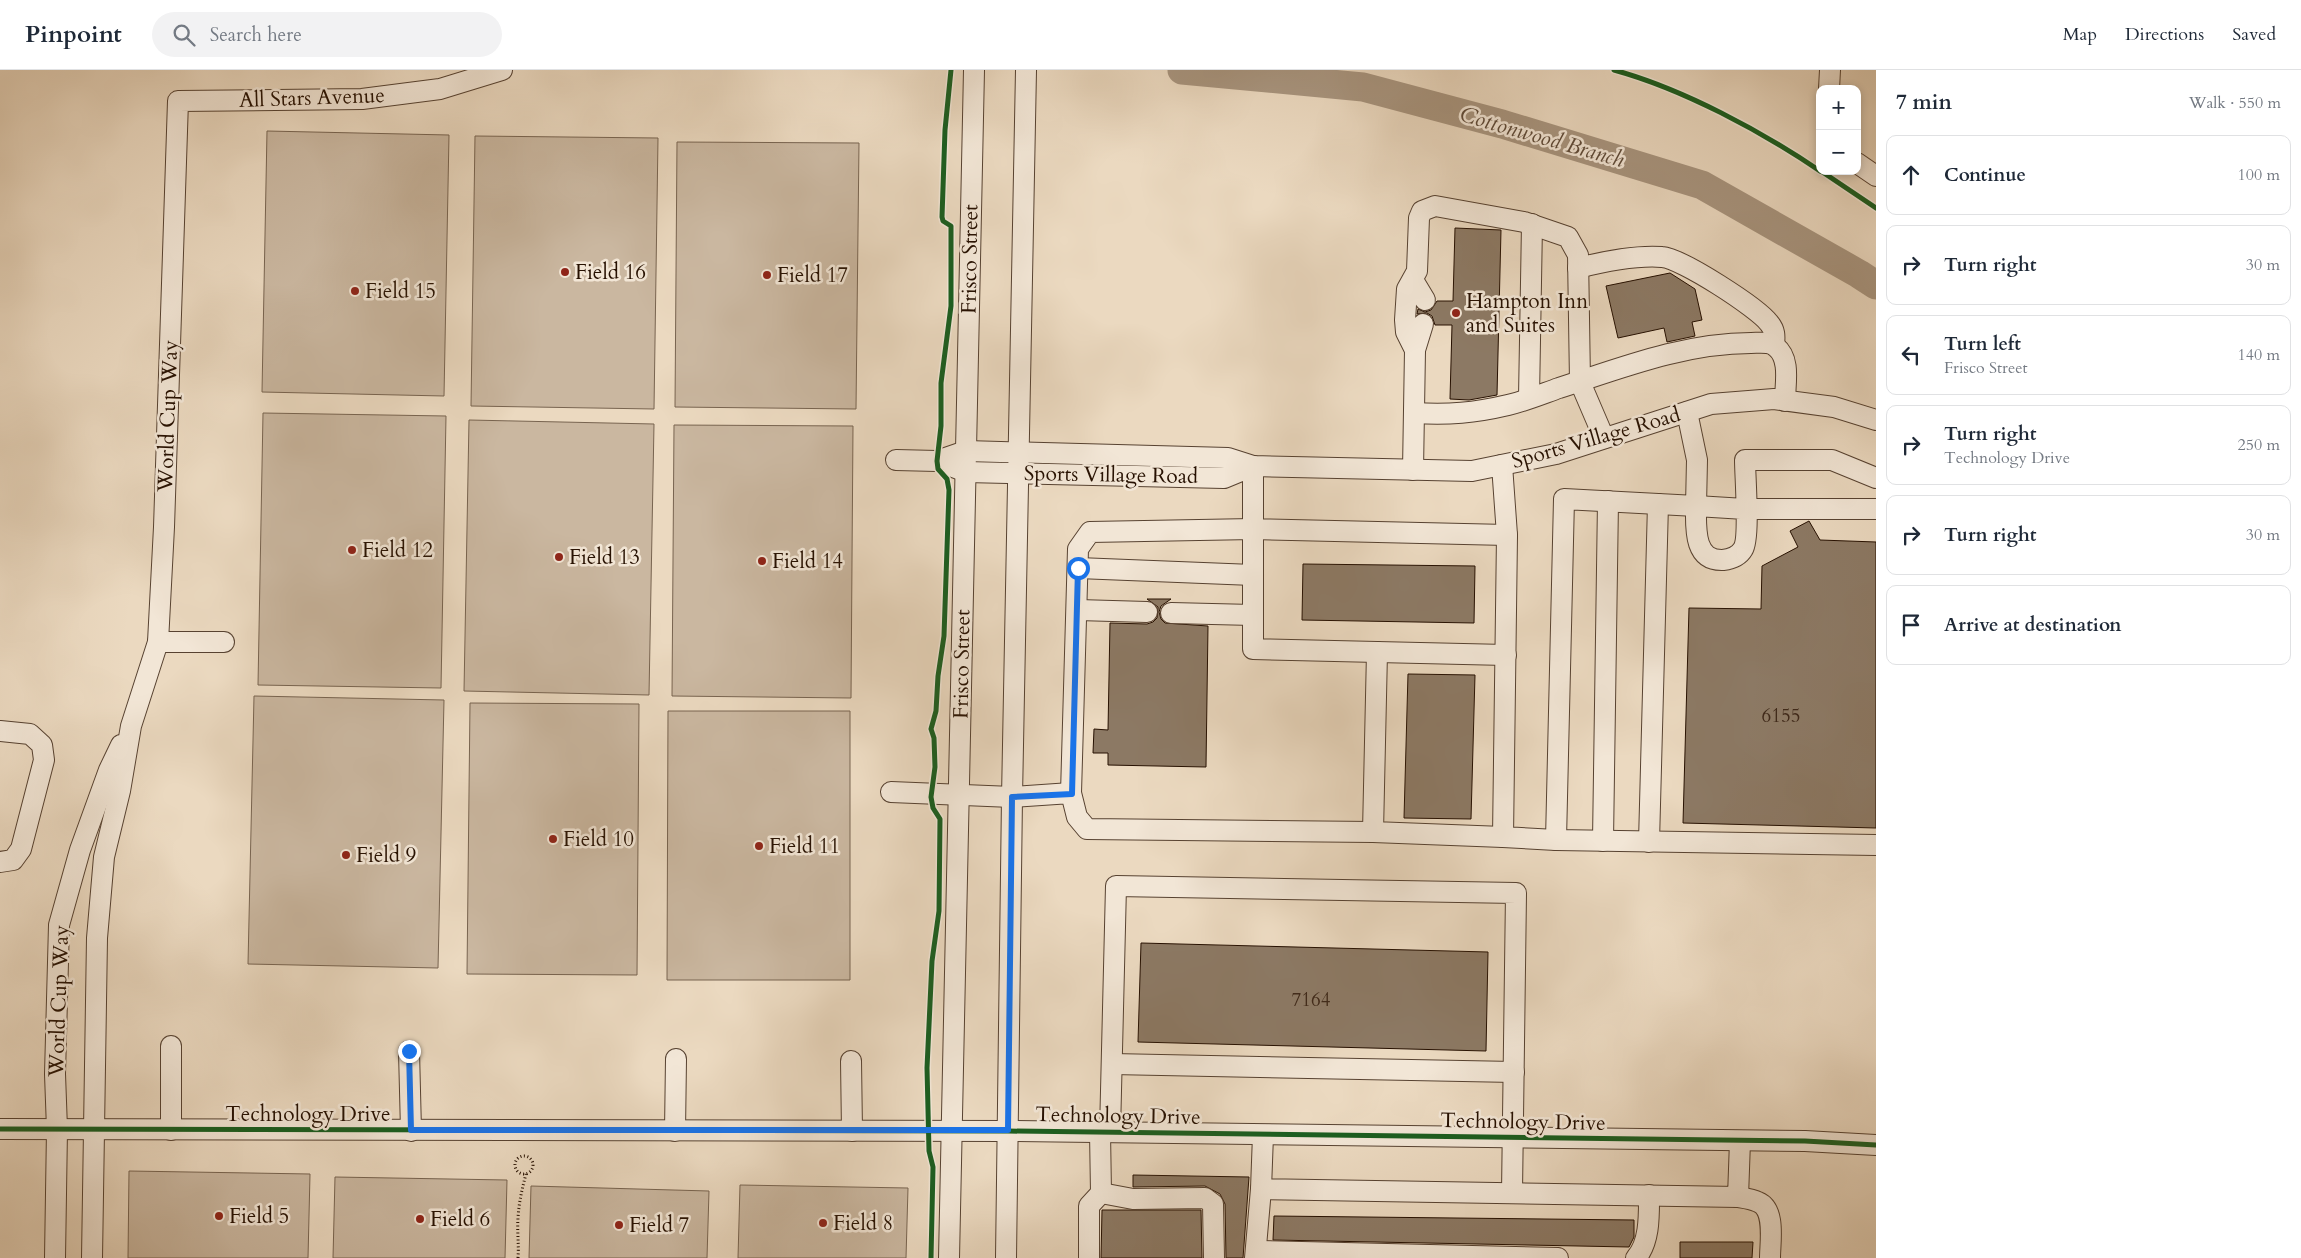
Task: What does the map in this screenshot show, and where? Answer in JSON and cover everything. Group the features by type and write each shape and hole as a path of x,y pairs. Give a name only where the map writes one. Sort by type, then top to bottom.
{"street":[{"name":"All Stars Avenue","path":"178,101 362,99 440,89 502,70"},
{"name":"Frisco Street","path":"949,1258 974,70"},
{"path":"1006,1258 1012,797 1026,70"},
{"path":"1829,85 1830,70"},
{"name":"World Cup Way","path":"92,1258 97,938 104,857 120,791 131,726 158,642 165,517 178,101"},
{"path":"1861,166 1876,176"},
{"path":"1415,350 1406,332 1405,320 1407,289 1417,272 1419,218 1422,211 1435,206 1532,224 1568,237 1578,255 1580,382 1604,438"},
{"path":"1529,398 1532,224"},
{"path":"1578,268 1649,257 1671,259 1721,287 1757,311 1771,325 1775,335 1774,345"},
{"path":"1412,280 1425,300"},
{"path":"1413,470 1415,350 1423,324"},
{"path":"1414,413 1451,415 1510,405 1687,349 1722,344 1768,343 1774,345 1786,364 1785,401"},
{"name":"Sports Village Road","path":"966,451 1228,458 1253,466 1472,471 1556,454 1712,404 1785,401 1834,407 1876,420"},
{"path":"1687,412 1697,460 1696,506 1699,547 1711,557 1719,560 1736,556 1743,550 1745,544 1745,460 1832,460 1876,478"},
{"path":"896,460 937,461 966,451"},
{"name":"Sports Village Road","path":"937,461 966,472 1224,478 1253,466"},
{"path":"1502,465 1507,534 1503,837"},
{"path":"1253,466 1253,649 1506,655"},
{"path":"1556,840 1564,499 1746,509 1876,509"},
{"path":"1603,841 1608,501"},
{"path":"1649,842 1658,504"},
{"path":"1507,534 1253,529 1090,532 1078,550 1072,794 1076,816 1087,829 1373,832 1556,840 1876,845"},
{"path":"1078,568 1253,575"},
{"path":"1078,610 1147,612"},
{"path":"1171,613 1253,615"},
{"path":"158,642 224,642"},
{"path":"1373,832 1377,652"},
{"name":"World Cup Way","path":"55,1258 59,925 83,841 109,770 131,726"},
{"path":"0,731 30,734 42,745 44,760 21,849 13,860 0,862"},
{"path":"890,792 1012,797 1072,794"},
{"path":"1089,1258 1089,1206 1101,1193 1112,1064 1116,886 1516,893 1512,1193"},
{"path":"171,1046 171,1130"},
{"path":"409,1051 411,1130"},
{"path":"675,1130 676,1059"},
{"path":"851,1061 852,1130"},
{"path":"1112,1064 1514,1072"},
{"name":"Technology Drive","path":"0,1129 1008,1130 1740,1141 1876,1145"},
{"path":"1263,1135 1256,1254 1558,1258"},
{"path":"1738,1197 1740,1141"},
{"path":"1261,1189 1738,1197 1758,1202 1767,1209 1769,1216 1770,1258"},
{"path":"1101,1193 1133,1199 1205,1198 1213,1204 1214,1258"},
{"path":"1636,1258 1641,1252 1648,1225 1650,1195"}],"path":[{"path":"518,1258 520,1240 517,1220 521,1191 526,1174 532,1169 533,1164 532,1159 523,1156 516,1159 515,1167 518,1172 526,1174"}],"shaded area":[{"name":"Field 15","path":"267,131 449,135 444,396 262,392"},
{"name":"Field 16","path":"475,136 658,138 654,409 471,406"},
{"name":"Field 17","path":"677,142 859,143 856,409 675,407"},
{"name":"Field 12","path":"263,413 446,416 441,688 258,685"},
{"name":"Field 13","path":"469,420 654,424 649,695 464,691"},
{"name":"Field 14","path":"674,425 853,426 851,698 672,696"},
{"name":"Field 9","path":"254,696 444,700 438,968 248,964"},
{"name":"Field 10","path":"470,703 639,704 637,975 467,974"},
{"name":"Field 11","path":"668,711 850,711 850,980 667,980"},
{"name":"Field 5","path":"129,1171 310,1174 308,1258 128,1258"},
{"name":"Field 6","path":"335,1177 507,1180 505,1258 333,1258"},
{"name":"Field 8","path":"740,1185 908,1188 906,1258 738,1258"},
{"name":"Field 7","path":"531,1186 709,1191 707,1258 529,1258"}],"building":[{"name":"Hampton Inn and Suites","path":"1455,228 1501,230 1497,395 1469,400 1450,399 1452,325 1435,325 1432,316 1427,313 1417,314 1418,309 1425,312 1431,310 1437,301 1453,301"},
{"path":"1670,273 1695,289 1702,320 1692,322 1695,336 1667,342 1664,328 1618,338 1606,286"},
{"path":"1809,521 1820,540 1876,542 1876,828 1683,823 1689,608 1761,609 1762,566 1798,547 1790,531"},
{"path":"1303,564 1475,566 1474,623 1302,620"},
{"path":"1147,599 1171,599 1161,606 1159,612 1161,619 1165,623 1208,626 1206,767 1108,765 1108,753 1093,753 1094,729 1108,730 1110,623 1147,624 1153,622 1157,618 1158,607"},
{"path":"1408,674 1475,675 1471,819 1404,818"},
{"path":"1141,943 1488,952 1486,1051 1138,1042"},
{"path":"1133,1175 1249,1177 1243,1258 1226,1258 1225,1204 1220,1194 1205,1186 1133,1187"},
{"path":"1102,1210 1201,1210 1202,1258 1101,1258"},
{"path":"1274,1216 1634,1220 1634,1237 1629,1247 1273,1240"},
{"path":"1680,1242 1753,1242 1752,1258 1680,1258"}],"waterway":[{"name":"Cottonwood Branch","path":"1182,70 1363,87 1502,124 1702,185 1876,285"}],"cycle path":[{"path":"931,1258 933,1167 929,1151 927,1068 932,961 939,911 940,819 933,808 931,797 935,767 934,738 931,729 936,711 938,676 944,636 949,490 947,479 938,469 937,461 941,426 941,383 951,306 951,226 943,221 942,217 945,130 951,70"},
{"path":"1614,70 1667,88 1721,113 1773,141 1816,168"},
{"path":"1827,175 1876,208"},
{"path":"0,1129 1008,1131 1805,1141 1876,1145"}],"place":[{"name":"Field 16","path":"565,272"},
{"name":"Field 17","path":"767,275"},
{"name":"Field 15","path":"355,291"},
{"name":"Hampton Inn and Suites","path":"1456,313"},
{"name":"Field 12","path":"352,550"},
{"name":"Field 13","path":"559,557"},
{"name":"Field 14","path":"762,561"},
{"name":"Field 10","path":"553,839"},
{"name":"Field 11","path":"759,846"},
{"name":"Field 9","path":"346,855"},
{"name":"Field 5","path":"219,1216"},
{"name":"Field 6","path":"420,1219"},
{"name":"Field 8","path":"823,1223"},
{"name":"Field 7","path":"619,1225"}],"route":[{"path":"409,1051 411,1130 1008,1130 1012,797 1072,794 1078,568"}]}
